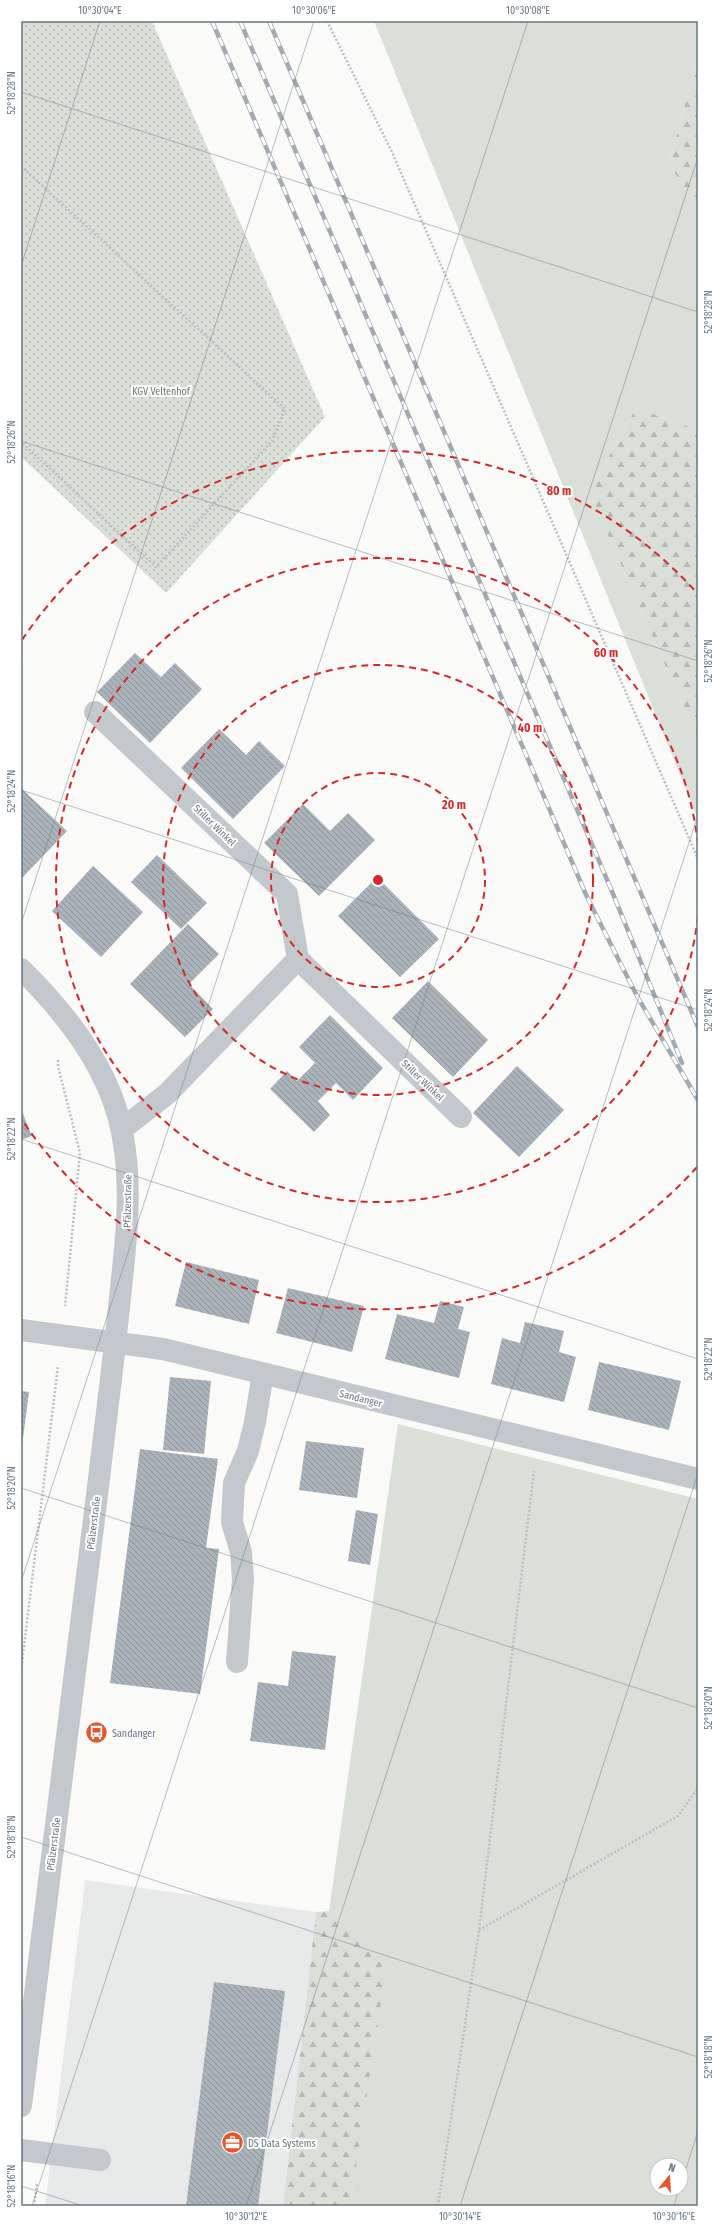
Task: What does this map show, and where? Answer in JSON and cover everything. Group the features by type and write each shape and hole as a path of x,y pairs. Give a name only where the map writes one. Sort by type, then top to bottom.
{"street":[{"name":"Stiller Winkel","path":"95,712 287,894 298,959 461,1117"},
{"path":"122,1129 167,1094 298,959"},
{"name":"Pfälzerstraße","path":"21,969 65,1017 90,1054 107,1084 122,1129 128,1167 128,1214 116,1342 21,2106"},
{"name":"Sandanger","path":"21,1330 163,1349 698,1479"},
{"path":"237,1662 243,1579 242,1552 232,1522 234,1483 248,1451 255,1422 262,1373"},
{"path":"21,2150 100,2160"}],"path":[{"path":"327,21 392,152 698,859"},
{"path":"21,166 285,409 272,441 156,567 21,442"},
{"path":"21,1671 62,1335 80,1153 58,1066"},
{"path":"438,2206 479,1930 538,1440"},
{"path":"479,1930 678,1816 698,1788"}],"shaded area":[{"path":"85,1880 316,1912 283,2206 45,2206"}],"green space":[{"name":"KGV Veltenhof","path":"21,21 152,21 325,417 166,593 21,457"},
{"path":"374,21 698,21 698,54 669,165 698,206 698,430 636,408 589,492 698,740 698,819"},
{"path":"698,54 698,206 669,165"},
{"path":"636,408 698,430 698,740 589,492"},
{"path":"398,1424 698,1499 698,2206 350,2206 387,1956 329,1911"},
{"path":"329,1911 388,1956 350,2206 283,2206 316,1912"}],"building":[{"path":"135,653 161,677 175,663 202,689 150,743 97,692"},
{"path":"219,729 246,755 259,741 285,766 233,819 181,768"},
{"path":"21,788 67,831 21,879"},
{"path":"303,804 330,831 348,813 375,840 319,896 264,843"},
{"path":"157,855 207,903 181,929 131,882"},
{"path":"93,866 143,912 101,957 52,911"},
{"path":"377,877 439,939 400,977 338,916"},
{"path":"188,924 219,954 189,984 213,1009 185,1037 130,984"},
{"path":"428,981 488,1040 453,1077 392,1018"},
{"path":"330,1015 383,1068 353,1100 336,1083 318,1101 330,1115 314,1132 270,1089 287,1071 297,1081 315,1063 299,1047"},
{"path":"517,1066 564,1110 519,1157 473,1113"},
{"path":"21,1109 32,1136 21,1140"},
{"path":"186,1262 259,1280 249,1324 175,1306"},
{"path":"288,1288 364,1306 352,1352 276,1333"},
{"path":"440,1301 464,1307 458,1329 470,1332 459,1378 385,1359 397,1314 434,1323"},
{"path":"525,1322 564,1331 559,1352 576,1357 564,1402 491,1384 502,1338 520,1343"},
{"path":"599,1362 681,1381 669,1430 588,1410"},
{"path":"170,1377 211,1381 204,1454 163,1450"},
{"path":"21,1391 29,1392 22,1446 21,1446"},
{"path":"306,1441 364,1448 357,1498 299,1490"},
{"path":"140,1449 218,1459 206,1548 219,1549 200,1694 110,1683"},
{"path":"356,1510 378,1514 370,1565 348,1561"},
{"path":"292,1651 336,1656 325,1750 250,1741 258,1682 288,1686"},
{"path":"214,1982 285,1991 258,2206 186,2206"}],"railway":[{"path":"212,21 587,897 637,996 698,1100"},
{"path":"240,21 611,889 682,1063"},
{"path":"269,21 698,1027"}],"place":[{"name":"Sandanger","path":"96,1733"},
{"name":"DS Data Systems","path":"233,2143"}]}
